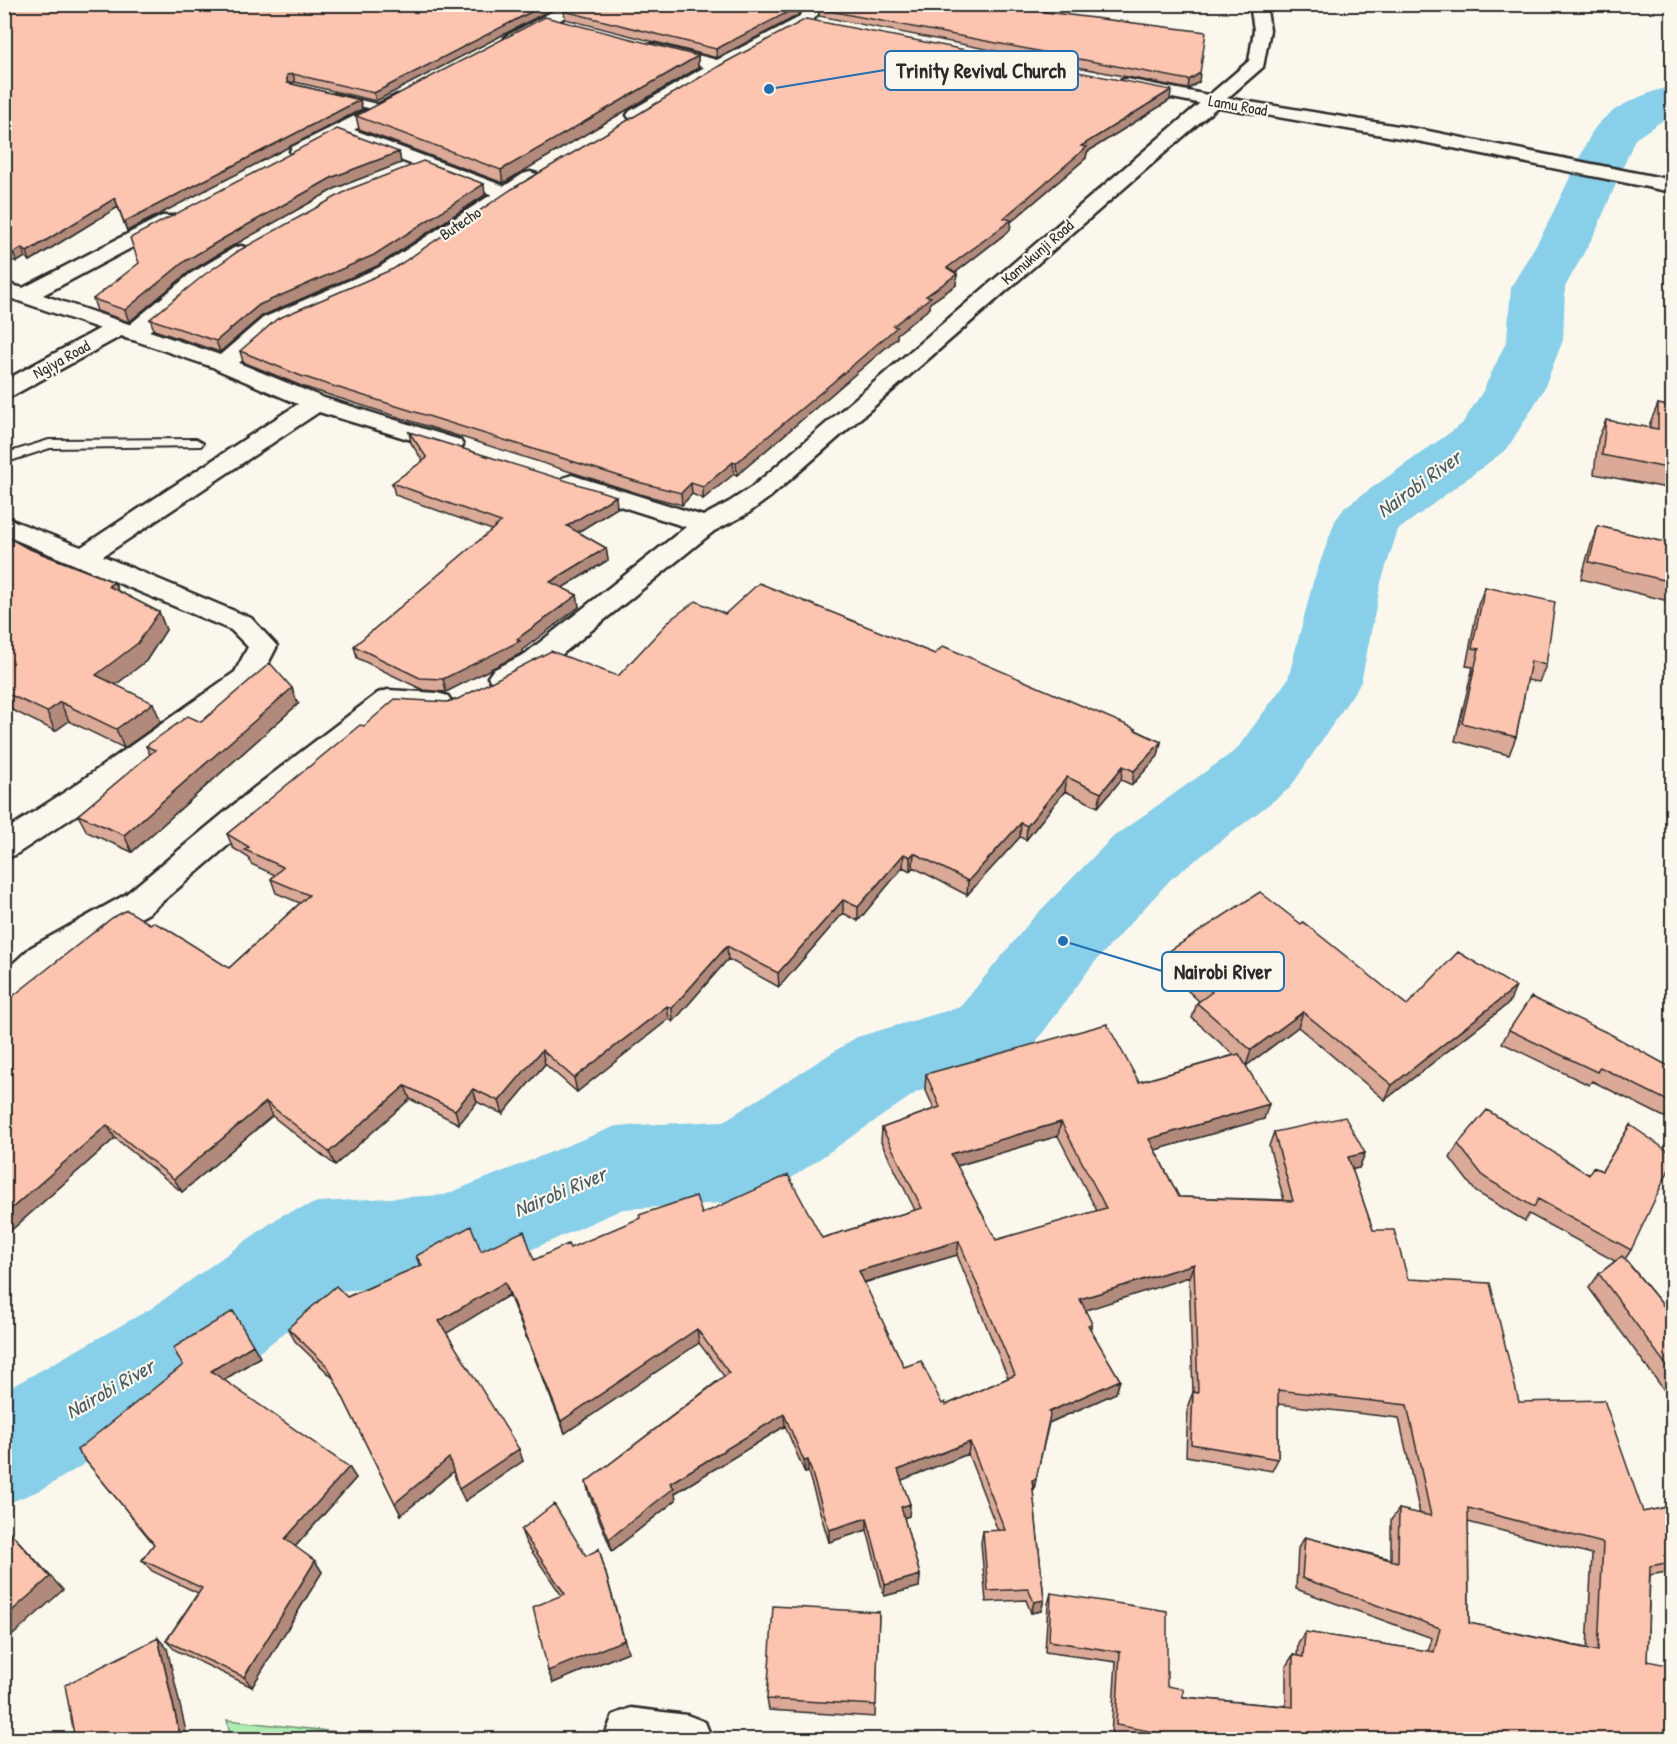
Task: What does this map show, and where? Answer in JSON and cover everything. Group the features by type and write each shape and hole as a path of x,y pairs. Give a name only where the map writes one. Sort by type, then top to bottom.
{"street":[{"path":"496,49 580,4"},
{"path":"619,125 718,66 804,21 818,4"},
{"name":"Kamukunji Road","path":"4,994 42,957 137,904 265,796 388,700 450,704 535,661 705,525 738,508 1257,63 1262,30 1258,4"},
{"path":"804,21 826,25"},
{"path":"548,22 570,28"},
{"path":"639,45 718,66"},
{"name":"Lamu Road","path":"1111,81 1213,101 1423,135 1672,186"},
{"path":"287,158 412,92"},
{"path":"339,130 505,193"},
{"path":"395,174 426,162"},
{"name":"Butecho","path":"224,364 271,323 386,273 505,193 543,171"},
{"path":"14,292 182,213"},
{"name":"Ngiya Road","path":"4,391 125,330 198,279 256,244"},
{"path":"14,292 224,364 316,403 469,451"},
{"path":"84,557 316,403"},
{"path":"547,475 705,525"},
{"path":"4,525 241,624 263,646 247,678 82,796 4,847"},
{"path":"631,1733 687,1740"}],"lane":[{"path":"327,95 381,108"},
{"path":"4,459 49,444 195,443"}],"green space":[{"path":"227,1720 403,1739 231,1739"}],"building":[{"path":"4,4 546,4 374,93 293,74 287,75 287,83 360,100 124,222 115,198 27,252 22,248 13,253 4,250"},
{"path":"576,4 799,4 796,8 716,49 564,11"},
{"path":"822,4 1030,4 1030,10 1206,32 1200,73 1189,80 819,9"},
{"path":"545,17 698,56 501,170 356,116"},
{"path":"806,19 1171,90 1081,146 1087,147 1004,218 1011,220 947,268 957,274 926,296 931,297 893,326 897,327 832,383 736,463 733,462 703,487 691,483 681,493 638,482 301,376 240,351 277,319 393,269 512,189 726,62"},
{"path":"337,129 399,152 333,177 224,238 185,261 125,310 93,299 139,263 130,238"},
{"path":"423,161 484,184 374,255 259,305 216,341 150,319 204,275 240,250 350,189"},
{"path":"1658,404 1672,407 1672,469 1602,455 1606,420 1658,429"},
{"path":"409,432 616,496 567,526 606,548 550,582 577,595 517,639 520,641 443,679 420,678 354,646 501,522 392,483 427,458"},
{"path":"1598,526 1672,544 1672,582 1589,562"},
{"path":"4,535 27,548 114,582 108,586 159,612 138,643 96,675 153,703 116,729 60,702 47,712 4,692"},
{"path":"759,583 935,654 943,646 1136,729 1161,742 1134,771 1123,766 1101,793 1067,777 1027,826 1021,823 968,881 914,853 910,857 904,854 858,907 843,900 778,973 727,946 672,1008 667,1006 574,1078 542,1050 499,1101 473,1089 455,1110 405,1086 329,1152 266,1102 174,1179 107,1125 4,1215 4,1003 112,918 127,910 150,924 153,922 167,929 229,968 309,895 271,879 283,867 245,850 249,847 227,834 395,699 447,702 458,699 551,651 618,676 671,619 696,601 725,614"},
{"path":"1485,587 1555,602 1546,665 1531,661 1516,737 1462,723 1479,649 1472,648"},
{"path":"270,663 292,688 124,835 78,815 155,750 146,746 188,716 201,722"},
{"path":"1260,892 1301,924 1303,922 1407,1005 1458,952 1516,987 1392,1085 1303,1012 1251,1050 1197,1003 1212,992 1166,953"},
{"path":"1531,997 1610,1034 1672,1068 1672,1103 1600,1067 1597,1072 1509,1030"},
{"path":"1107,1024 1139,1082 1239,1054 1269,1104 1149,1139 1179,1197 1293,1201 1274,1132 1345,1117 1365,1153 1348,1157 1373,1230 1394,1230 1408,1279 1490,1283 1519,1402 1604,1400 1643,1512 1672,1506 1672,1562 1650,1566 1647,1661 1672,1666 1672,1740 1222,1740 1171,1735 1116,1725 1120,1652 1049,1641 1051,1593 1167,1611 1167,1686 1183,1689 1183,1697 1293,1707 1293,1655 1303,1657 1305,1632 1434,1652 1440,1628 1302,1578 1305,1537 1398,1562 1399,1509 1431,1516 1407,1405 1278,1390 1278,1459 1191,1444 1193,1392 1198,1393 1194,1264 1080,1299 1092,1324 1088,1325 1120,1380 1049,1412 1036,1479 1032,1480 1044,1600 1034,1602 1028,1589 988,1591 983,1531 1005,1530 970,1442 898,1470 910,1504 901,1507 920,1575 885,1585 867,1518 829,1530 808,1460 804,1461 784,1414 670,1483 674,1488 609,1539 586,1482 729,1373 697,1329 561,1421 505,1282 439,1321 519,1449 459,1489 449,1458 395,1503 328,1367 288,1328 336,1286 347,1297 422,1265 416,1256 471,1226 481,1251 524,1231 534,1260 568,1244 570,1248 640,1218 639,1215 696,1196 702,1214 788,1175 822,1238 922,1208 882,1128 940,1107 926,1074","holes":["1061,1122 1106,1208 996,1240 951,1154","959,1241 1015,1375 946,1405 945,1402 942,1404 921,1361 904,1367 859,1271","1468,1508 1603,1543 1598,1651 1469,1623"]},
{"path":"1487,1110 1589,1175 1593,1167 1602,1171 1630,1125 1672,1154 1672,1163 1631,1250 1538,1199 1534,1207 1484,1177 1458,1144"},
{"path":"1622,1256 1672,1316 1672,1373 1599,1274"},
{"path":"233,1311 253,1345 211,1371 349,1467 285,1539 315,1561 244,1677 166,1641 202,1588 142,1560 154,1544 77,1450 183,1365 173,1348"},
{"path":"554,1504 586,1556 599,1549 624,1640 548,1671 533,1607 565,1594 521,1530"},
{"path":"9,1531 50,1577 4,1618 4,1535"},
{"path":"773,1606 879,1612 876,1705 767,1699"},
{"path":"158,1638 181,1740 75,1740 65,1685"}],"waterway":[{"name":"Nairobi River","path":"4,1451 189,1343 318,1247 448,1239 616,1168 740,1161 889,1063 990,1035 1063,941 1142,858 1263,769 1324,682 1347,582 1368,521 1485,436 1513,391 1535,340 1538,287 1570,231 1615,132 1656,105 1672,100"}],"place":[{"name":"Trinity Revival Church","path":"769,89"},
{"name":"Nairobi River","path":"1063,941"}]}
